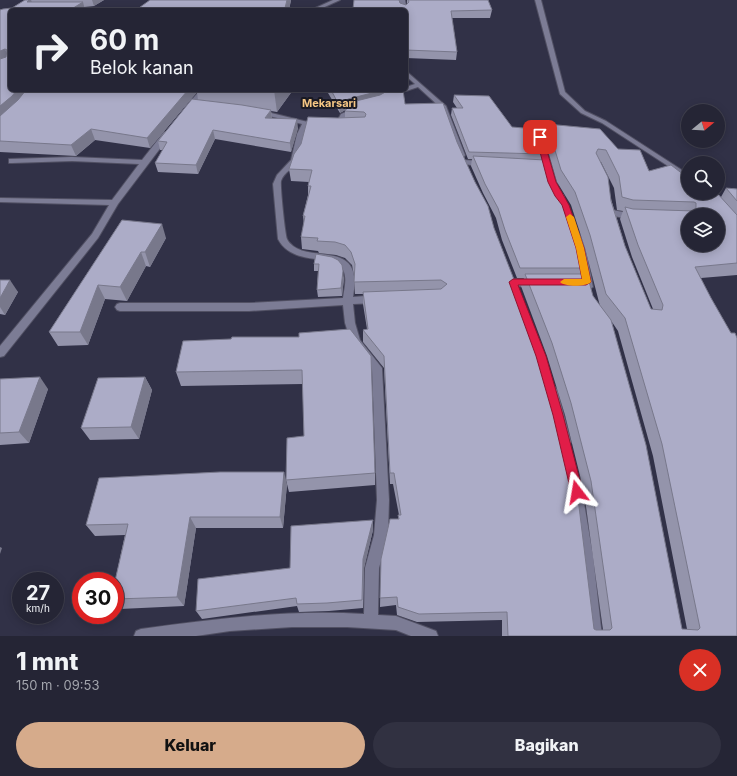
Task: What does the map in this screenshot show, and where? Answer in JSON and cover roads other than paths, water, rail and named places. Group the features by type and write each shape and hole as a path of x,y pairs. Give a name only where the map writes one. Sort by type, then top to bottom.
{"street":[{"path":"319,8 337,0"},
{"path":"538,0 562,93 583,112 604,122 681,172"},
{"path":"76,8 80,4"},
{"path":"408,74 444,107 464,162 470,174"},
{"path":"408,88 420,84"},
{"path":"181,117 194,105 202,92"},
{"path":"346,127 335,126 343,115 351,110 363,107"},
{"path":"251,111 286,117 312,124 301,134 299,151 294,162 280,175 277,184 280,203 281,235 287,247 296,253 310,257 326,257 341,261 347,268 350,277 348,300 354,337 360,348 377,368 383,500 381,535 372,568 371,621"},
{"path":"0,353 96,236 114,203 144,162 172,128"},
{"path":"540,137 544,165 559,196"},
{"path":"12,161 72,160 144,162"},
{"path":"464,162 495,164"},
{"path":"0,200 114,203"},
{"path":"611,202 615,223"},
{"path":"612,213 628,217 641,217"},
{"path":"570,219 580,248 583,282 591,295"},
{"path":"513,282 542,282"},
{"path":"120,307 249,307 348,300 386,299"},
{"path":"547,378 568,453"},
{"path":"571,469 577,492 595,636"},
{"path":"141,636 230,624 292,620 371,621 396,623 431,636"}],"district":[{"name":"Mekarsari","path":"329,103"}]}
